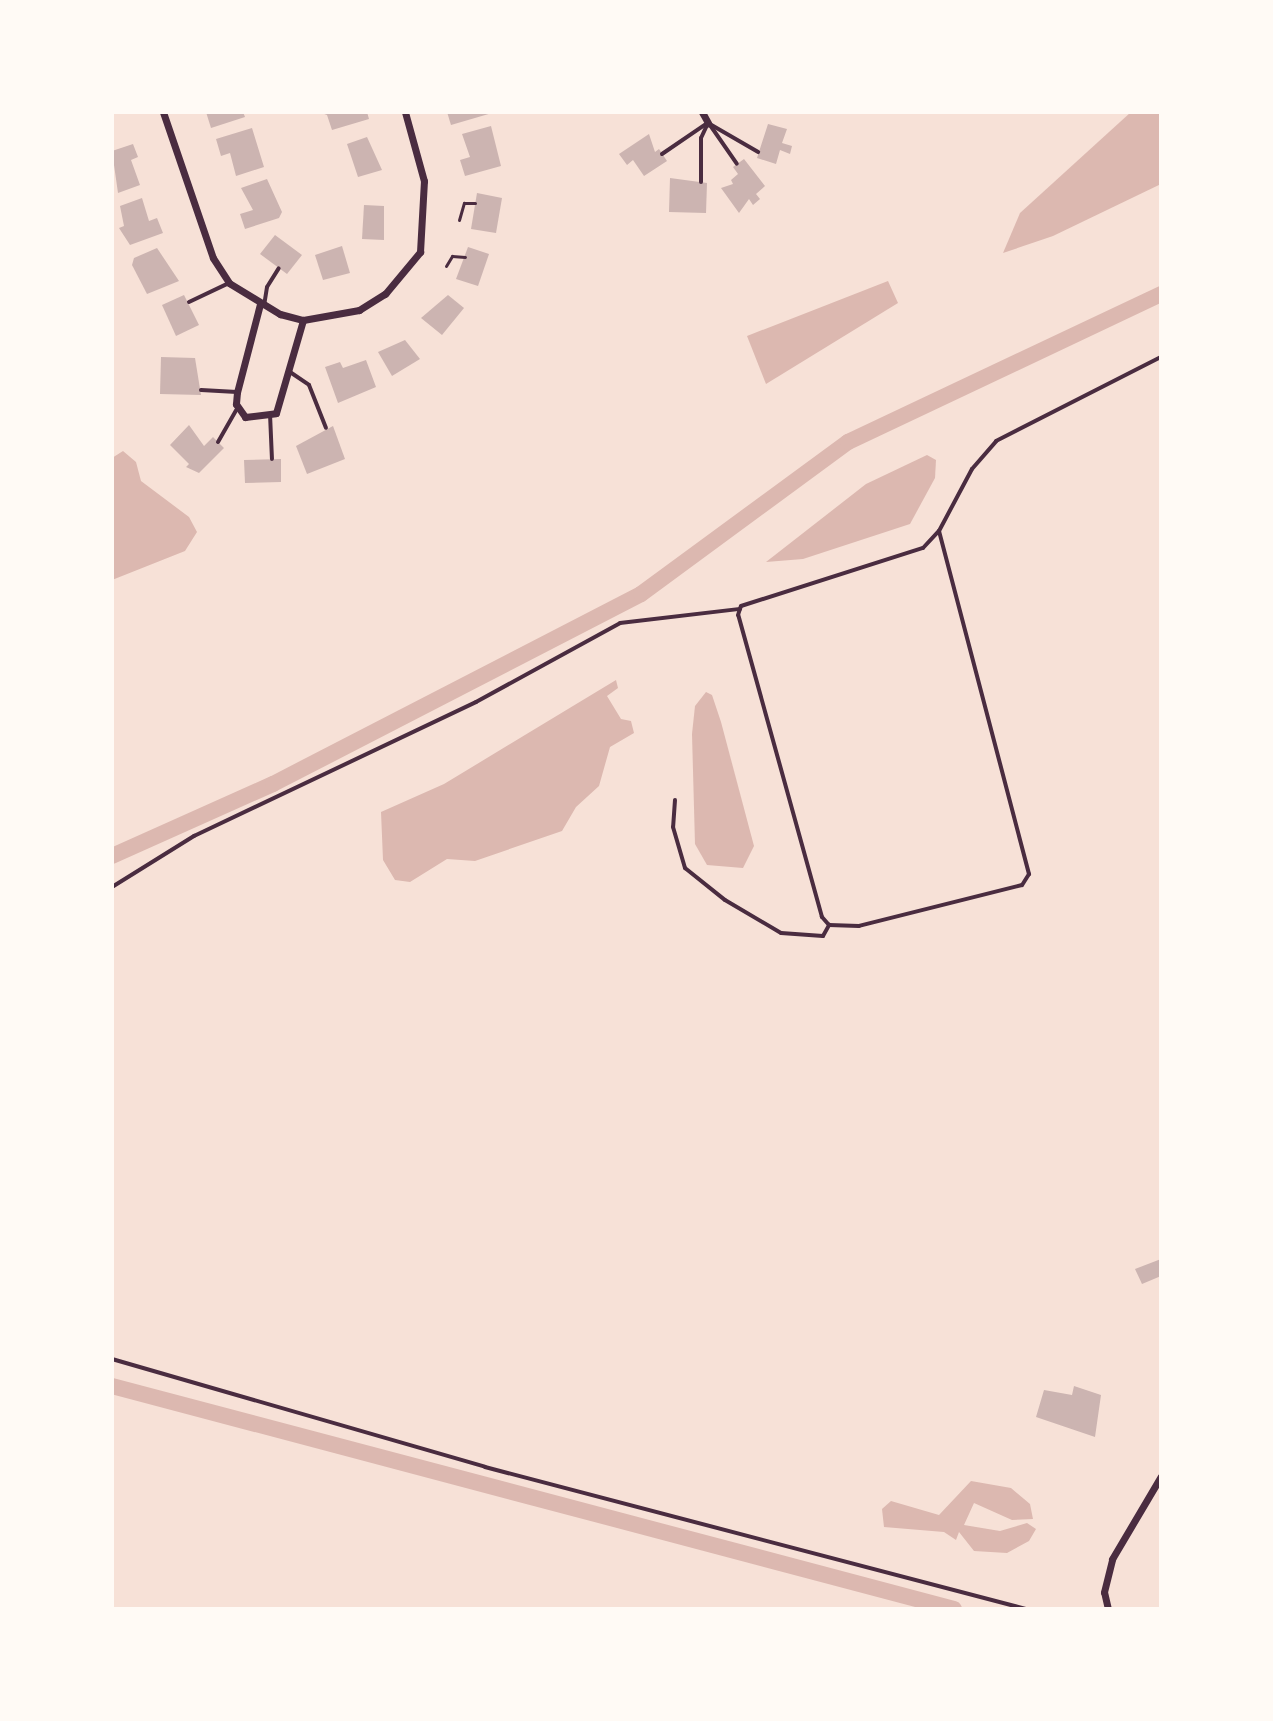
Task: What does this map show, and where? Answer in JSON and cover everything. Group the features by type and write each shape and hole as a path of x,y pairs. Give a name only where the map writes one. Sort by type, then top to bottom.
{"street":[{"path":"163,112 213,258 229,283 262,305 303,320 359,310 385,294 420,252 424,181 405,112"},
{"path":"262,305 237,392 238,407 245,417 276,413 303,320"},
{"path":"1108,1609 1104,1592 1112,1559 1161,1476"}],"lane":[{"path":"707,116 758,152"},
{"path":"662,154 707,116"},
{"path":"707,116 737,164"},
{"path":"701,182 701,138 707,116"},
{"path":"262,305 267,287 279,268"},
{"path":"189,302 229,283"},
{"path":"112,887 194,836 488,695 620,623 740,609 747,601 923,548 939,531 955,495 996,441 1161,357"},
{"path":"288,370 309,385 326,428"},
{"path":"201,390 237,392"},
{"path":"218,442 238,407"},
{"path":"270,414 272,459"},
{"path":"829,925 859,926 1022,885 1029,874 939,531"},
{"path":"740,609 814,887 829,925"},
{"path":"675,800 678,852 695,876 781,933 823,936 829,925"},
{"path":"112,1359 485,1467 1026,1609"}],"path":[{"path":"459,220 464,203 475,203"},
{"path":"446,266 452,256 465,257"}],"shaded area":[{"path":"1131,112 1161,112 1161,184 1053,236 1003,253 1020,213"},
{"path":"888,281 898,303 766,384 747,336"},
{"path":"123,451 136,462 141,481 189,517 197,532 185,551 112,580 112,458"},
{"path":"927,455 936,460 935,478 910,524 803,559 766,562 866,484"},
{"path":"616,680 618,688 607,696 621,719 631,721 634,733 610,747 599,786 576,807 562,831 475,861 447,859 410,882 395,880 383,860 381,812 444,784"},
{"path":"706,692 712,695 721,722 754,846 743,868 707,865 695,844 692,734 695,706"},
{"path":"971,1481 1011,1488 1030,1504 1033,1519 1012,1520 974,1503 964,1525 1000,1531 1027,1523 1036,1529 1029,1541 1007,1553 974,1551 959,1532 956,1540 944,1532 884,1527 882,1509 891,1501 939,1515"}],"building":[{"path":"206,112 243,112 245,117 211,128"},
{"path":"319,112 367,112 369,119 332,130 327,115"},
{"path":"447,112 492,112 492,113 451,125"},
{"path":"768,124 787,129 782,143 792,146 790,154 780,150 776,164 757,158"},
{"path":"491,126 501,166 465,176 460,160 470,157 462,134"},
{"path":"252,128 264,167 236,176 230,153 221,156 216,139"},
{"path":"649,134 655,152 659,149 667,161 644,176 633,160 627,165 619,154"},
{"path":"367,137 382,170 358,177 347,144"},
{"path":"133,144 138,157 131,160 140,185 118,193 112,151"},
{"path":"744,159 765,186 756,194 760,199 753,205 749,199 739,213 721,188 733,184 731,180 738,174 733,167"},
{"path":"670,178 707,183 706,213 669,212"},
{"path":"267,179 282,212 279,218 245,229 240,214 253,210 241,188"},
{"path":"477,193 502,198 496,233 471,229"},
{"path":"142,198 149,221 157,218 163,233 130,245 119,228 124,226 120,206"},
{"path":"364,205 384,206 384,240 362,239"},
{"path":"275,235 302,255 287,274 260,254"},
{"path":"342,246 350,273 323,280 315,255"},
{"path":"468,247 489,254 478,286 456,279"},
{"path":"157,248 179,281 147,294 132,265 134,258"},
{"path":"184,295 199,325 176,336 162,305"},
{"path":"448,295 464,308 442,335 421,318"},
{"path":"405,340 420,359 392,376 378,352"},
{"path":"161,357 195,358 201,395 160,394"},
{"path":"366,360 376,387 338,403 325,367 340,362 343,368"},
{"path":"189,425 204,446 213,437 224,448 199,473 186,467 189,464 170,445"},
{"path":"333,426 345,459 307,474 296,446"},
{"path":"281,459 281,482 245,483 244,460"},
{"path":"1161,1259 1161,1276 1142,1284 1135,1269"},
{"path":"1074,1386 1101,1395 1095,1437 1036,1417 1044,1390 1072,1395"}],"waterway":[{"path":"112,856 273,784 641,594 848,442 1161,294"},
{"path":"112,1386 954,1609"}]}
